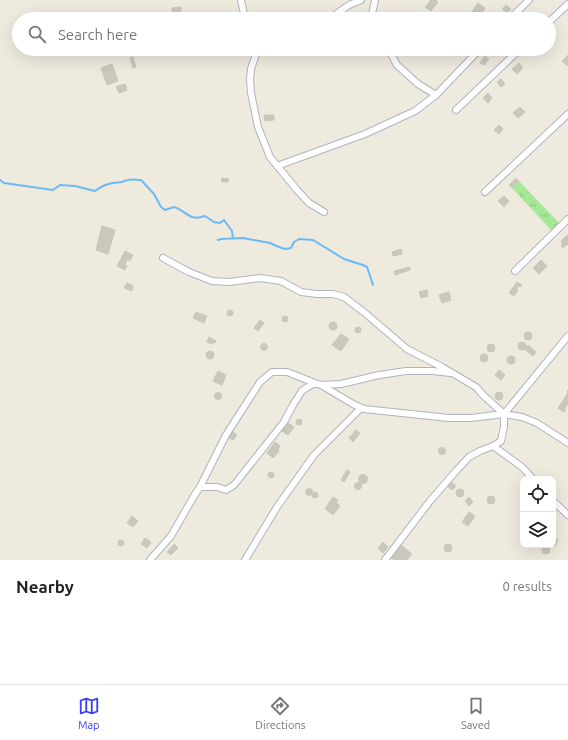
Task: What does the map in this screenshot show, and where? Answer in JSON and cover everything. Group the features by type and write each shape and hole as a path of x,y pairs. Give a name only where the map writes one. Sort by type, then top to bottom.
{"street":[{"path":"240,0 243,12"},
{"path":"339,12 349,5 361,0"},
{"path":"372,12 375,0"},
{"path":"517,12 529,0"},
{"path":"556,15 568,4"},
{"path":"255,56 251,69 251,93 258,127 270,156 297,190 310,203 324,212"},
{"path":"392,56 397,65 402,70 418,84 436,95"},
{"path":"277,166 365,134 415,111 436,95 473,56"},
{"path":"456,110 513,56"},
{"path":"485,192 568,114"},
{"path":"515,271 568,219"},
{"path":"163,258 190,272 212,281 229,282 260,278 281,281 301,292 334,294 344,297 407,349 476,387 483,396 504,414"},
{"path":"385,560 430,501 469,457 501,441 504,427 504,414 568,336"},
{"path":"200,487 217,487 226,490 234,486 284,422 298,397 306,388 318,384 341,384 379,375 406,371 452,373"},
{"path":"150,560 171,536 200,487 226,435 260,382 272,372 287,372 318,384 361,408 383,412 449,418 470,418 504,414 522,417 537,423 568,443"},
{"path":"245,560 277,507 314,455 361,408"},
{"path":"493,446 522,467 530,476"},
{"path":"556,504 568,515"}],"green space":[{"path":"519,181 560,224 552,231 512,188"}],"building":[{"path":"431,0 436,0 438,2 431,11 425,7"},
{"path":"478,3 485,8 482,12 472,12"},
{"path":"506,5 511,9 506,12 502,9"},
{"path":"181,7 181,12 172,12 172,8"},
{"path":"568,55 568,66 562,61"},
{"path":"485,56 489,59 484,65 480,63"},
{"path":"133,57 136,67 133,68 130,58"},
{"path":"519,63 523,68 517,74 512,69"},
{"path":"112,64 118,81 107,85 101,68"},
{"path":"501,79 505,84 501,87 497,82"},
{"path":"125,84 127,90 119,93 116,87"},
{"path":"488,93 492,98 488,103 483,98"},
{"path":"520,107 525,112 518,118 513,113"},
{"path":"264,115 274,115 274,120 265,121"},
{"path":"499,125 503,129 499,134 494,130"},
{"path":"222,178 229,179 228,182 221,182"},
{"path":"515,179 519,181 512,188 509,185"},
{"path":"504,196 509,201 504,207 498,201"},
{"path":"102,226 115,230 108,254 96,250"},
{"path":"567,235 568,244 563,248 561,241"},
{"path":"401,249 402,254 393,256 392,252"},
{"path":"125,251 133,255 130,261 127,259 125,265 127,266 125,270 117,266"},
{"path":"541,260 547,266 539,274 533,268"},
{"path":"410,267 410,270 395,275 394,271"},
{"path":"517,282 522,285 520,287 518,286 516,289 518,290 514,296 509,293"},
{"path":"127,283 133,286 132,291 124,288"},
{"path":"427,290 428,296 421,298 419,292"},
{"path":"449,292 451,300 442,303 439,295"},
{"path":"230,310 233,313 230,316 227,313"},
{"path":"196,312 207,316 204,323 193,318"},
{"path":"285,316 288,319 285,322 282,319"},
{"path":"260,320 264,323 258,331 254,328"},
{"path":"333,322 336,323 336,329 333,330 330,329 329,326 330,323"},
{"path":"358,327 361,330 358,333 355,330"},
{"path":"528,332 531,333 531,339 528,340 525,339 524,336 525,333"},
{"path":"341,334 349,339 341,351 332,345"},
{"path":"209,337 216,341 215,343 213,342 212,344 207,342"},
{"path":"522,342 525,343 525,349 522,350 519,349 518,346 519,343"},
{"path":"264,344 267,347 264,350 261,347"},
{"path":"491,344 494,345 494,351 491,352 488,351 487,348 488,345"},
{"path":"528,345 536,352 533,356 524,349"},
{"path":"208,351 212,351 214,355 212,359 208,359 206,357 206,353"},
{"path":"484,354 487,355 487,361 484,362 481,361 480,358 481,355"},
{"path":"511,356 514,357 514,363 511,364 508,363 507,360 508,357"},
{"path":"499,370 505,375 501,380 495,375"},
{"path":"218,371 226,375 222,385 213,381"},
{"path":"499,392 502,393 502,399 499,400 496,399 495,396 496,393"},
{"path":"218,393 221,396 218,399 215,396"},
{"path":"568,393 568,404 564,410 566,411 563,412 558,408"},
{"path":"299,419 302,422 299,425 296,422"},
{"path":"288,423 294,427 288,435 282,431"},
{"path":"356,430 360,433 353,442 349,438"},
{"path":"232,431 237,435 233,440 228,437"},
{"path":"275,442 280,446 278,449 279,451 273,458 267,453"},
{"path":"442,447 445,448 445,454 442,455 439,454 438,451 439,448"},
{"path":"347,470 350,472 344,482 341,480"},
{"path":"271,472 274,475 271,478 268,475"},
{"path":"361,475 365,475 367,479 365,483 361,483 359,481 359,477"},
{"path":"450,481 456,486 452,490 447,486"},
{"path":"358,482 361,483 361,489 358,490 355,489 354,486 355,483"},
{"path":"309,489 312,492 309,495 306,492"},
{"path":"458,489 462,489 464,493 462,497 458,497 456,495 456,491"},
{"path":"315,492 318,495 315,498 312,495"},
{"path":"491,496 494,497 494,503 491,504 488,503 487,500 488,497"},
{"path":"333,497 338,500 336,503 340,506 333,515 325,509"},
{"path":"469,497 473,502 469,506 465,501"},
{"path":"469,512 475,516 468,526 462,522"},
{"path":"132,516 138,521 133,527 127,523"},
{"path":"145,538 151,542 147,548 141,544"},
{"path":"121,540 124,543 121,546 118,543"},
{"path":"383,542 388,547 383,553 378,548"},
{"path":"174,544 178,548 171,555 167,552"},
{"path":"448,544 451,545 451,551 448,552 445,551 444,548 445,545"},
{"path":"401,545 412,554 407,560 394,560 391,558"},
{"path":"542,548 550,548 550,552 548,554 544,554 542,552"}],"waterway":[{"path":"0,180 4,183 53,190 60,185 75,186 95,191 111,183 126,180 141,180 154,194 161,207 165,210 174,207 195,218 205,216 214,222 220,223 224,220 232,231 233,238"},
{"path":"218,240 243,238 270,243 285,249 291,248 294,242 299,239 313,240 344,259 367,267 373,285"}]}
